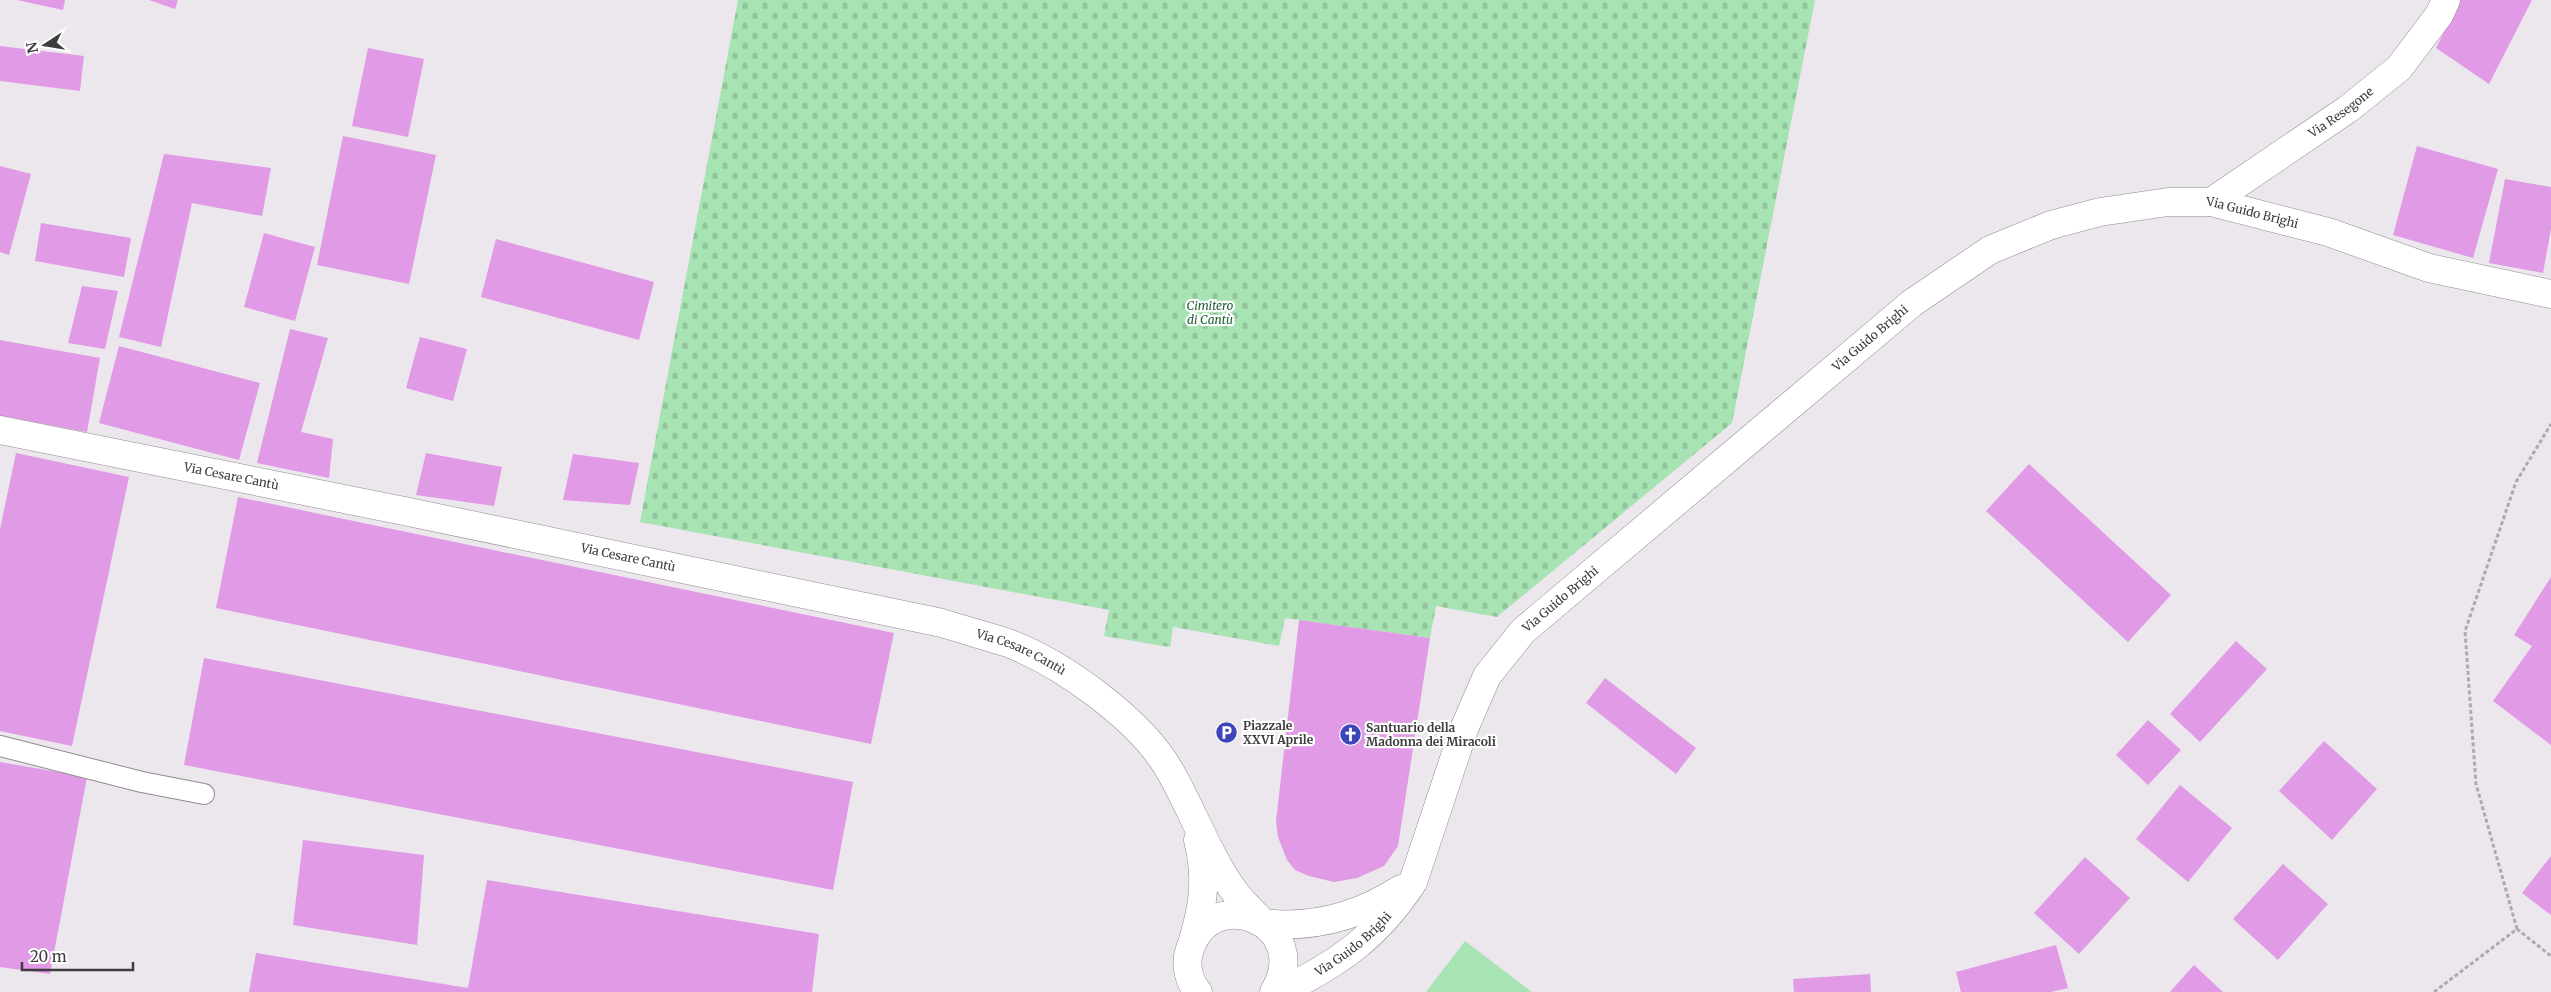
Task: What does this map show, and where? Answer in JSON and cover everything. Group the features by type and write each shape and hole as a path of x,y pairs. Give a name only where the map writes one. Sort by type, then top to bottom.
{"street":[{"name":"Via Resegone","path":"2211,202 2348,109 2399,68 2439,16 2446,0"},
{"name":"Via Guido Brighi","path":"1280,992 1344,958 1381,923 1413,882 1464,729 1487,676 1531,625 1912,303 1990,250 2051,225 2100,212 2168,202 2211,202 2328,232 2429,268 2551,294"},
{"name":"Via Cesare Cantù","path":"0,430 404,511 942,623 1009,644 1049,662 1099,696 1126,719 1158,751 1190,807 1224,875 1238,896 1273,932 1282,947 1284,961 1282,978 1274,992"},
{"name":"Via Cesare Cantù","path":"1190,807 1203,859 1204,882 1204,901 1188,955 1193,988"},
{"name":"Via Guido Brighi","path":"1263,923 1283,925 1315,923 1343,917 1377,904 1413,882"},
{"path":"1193,940 1205,925 1221,916 1239,914 1263,923"}],"lane":[{"path":"0,746 142,782 204,794"}],"path":[{"path":"2551,424 2516,482 2466,631 2476,784 2517,929 2551,956"},
{"path":"2434,992 2517,929"}],"green space":[{"name":"Cimitero di Cantù","path":"738,0 1815,0 1732,423 1497,617 1436,606 1430,638 1285,618 1279,646 1173,627 1170,647 1104,636 1109,610 640,522"},
{"path":"1465,941 1532,992 1426,992"}],"building":[{"path":"17,0 65,0 63,10"},
{"path":"149,0 178,0 175,9"},
{"path":"2460,0 2532,0 2489,84 2436,48"},
{"path":"0,46 84,56 80,91 0,81"},
{"path":"368,48 424,59 408,137 352,126"},
{"path":"343,136 436,155 409,284 317,265"},
{"path":"2417,146 2498,169 2473,258 2393,235"},
{"path":"164,154 271,168 262,216 192,203 161,347 119,337"},
{"path":"0,166 31,174 9,255 0,252"},
{"path":"2505,179 2551,187 2551,229 2543,273 2489,263"},
{"path":"41,223 131,238 124,277 35,261"},
{"path":"264,233 315,247 295,321 244,307"},
{"path":"496,239 654,282 639,340 481,297"},
{"path":"82,286 118,291 105,349 68,343"},
{"path":"290,329 328,338 301,432 333,439 329,478 257,463"},
{"path":"420,337 467,349 453,401 406,388"},
{"path":"0,340 100,358 87,432 0,416"},
{"path":"119,346 260,383 239,460 99,423"},
{"path":"16,453 129,477 72,746 0,731 0,529"},
{"path":"426,453 502,467 494,506 416,495"},
{"path":"573,454 639,463 630,505 563,500"},
{"path":"2029,464 2171,595 2128,642 1986,511"},
{"path":"238,497 894,633 871,744 216,608"},
{"path":"2551,577 2551,745 2493,701 2532,646 2514,635"},
{"name":"Santuario della Madonna dei Miracoli","path":"1299,620 1430,638 1398,846 1384,866 1357,878 1334,882 1309,876 1295,870 1287,860 1278,837 1276,821"},
{"path":"2236,641 2267,669 2200,742 2170,714"},
{"path":"204,658 853,782 833,890 184,765"},
{"path":"1605,678 1696,748 1676,774 1586,703"},
{"path":"2148,720 2181,750 2148,785 2116,755"},
{"path":"2324,741 2377,789 2332,840 2279,791"},
{"path":"0,762 87,777 50,974 0,967"},
{"path":"2180,785 2232,828 2188,882 2136,839"},
{"path":"303,840 424,855 417,945 293,925"},
{"path":"2551,856 2551,915 2522,893"},
{"path":"2085,857 2130,898 2079,954 2034,913"},
{"path":"2283,864 2328,904 2278,960 2233,919"},
{"path":"487,880 819,934 812,992 249,992 256,953 468,988"},
{"path":"2056,945 2068,988 2051,992 1961,992 1956,972"},
{"path":"2194,965 2223,992 2170,992"},
{"path":"1870,974 1871,992 1794,992 1793,979"}],"place":[{"name":"Piazzale XXVI Aprile","path":"1227,733"},
{"name":"Santuario della Madonna dei Miracoli","path":"1350,735"}]}
